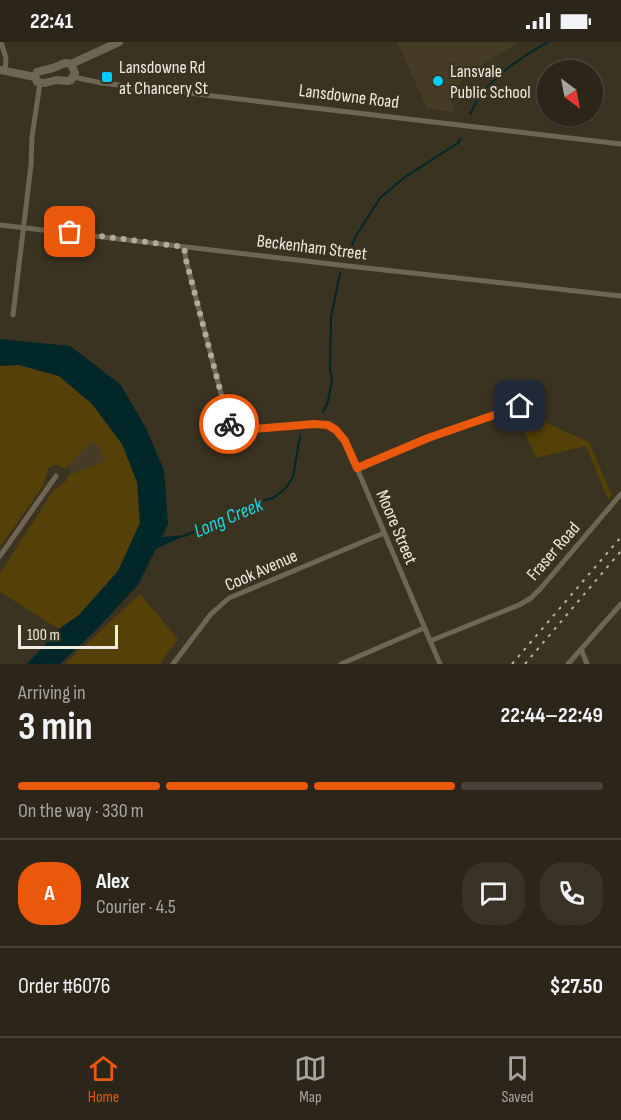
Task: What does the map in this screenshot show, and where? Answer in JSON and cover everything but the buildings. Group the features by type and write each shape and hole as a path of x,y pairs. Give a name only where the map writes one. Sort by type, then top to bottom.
{"main road":[{"path":"37,80 39,72 65,63 71,64 119,42"},
{"path":"2,71 37,80 67,81 73,77 75,70 71,64"}],"street":[{"path":"1,42 6,58 2,71"},
{"name":"Lansdowne Road","path":"73,77 102,83 621,144"},
{"path":"13,315 31,165 37,80"},
{"name":"Beckenham Street","path":"0,225 621,296"},
{"name":"Moore Street","path":"184,247 229,424 237,430 314,424 328,425 336,430 345,441 440,664"},
{"path":"357,468 428,438 520,406"},
{"path":"0,556 56,476"},
{"name":"Fraser Road","path":"430,641 531,598 621,494"},
{"name":"Cook Avenue","path":"173,664 211,614 230,598 384,533"},
{"path":"568,664 621,604"},
{"path":"341,664 424,628"},
{"path":"581,649 587,664"}],"shaded area":[{"name":"Lansvale Public School","path":"397,42 520,42 467,73 451,100 454,112 427,108"},
{"path":"19,365 59,376 92,404 122,444 137,482 140,523 118,571 79,615 59,629 0,592 0,573 53,491 67,480 67,476 105,461 99,447 92,441 65,469 53,465 48,469 43,486 0,547 0,366"},
{"path":"529,415 589,442 612,496 608,499 586,446 536,458 518,416"},
{"path":"92,440 99,447 106,461 71,474 67,466"},
{"path":"140,594 178,639 160,664 65,664"}],"water":[{"path":"0,339 70,346 120,384 145,426 164,470 168,524 162,537 186,535 156,549 138,585 60,664 27,664 59,629 79,615 118,571 140,523 137,482 122,444 92,404 59,376 19,365 0,366"}],"waterway":[{"name":"Long Creek","path":"470,114 476,102 493,81 525,56 548,42"},
{"name":"Long Creek","path":"346,258 356,236 380,198 405,177 458,143 460,139"},
{"name":"Long Creek","path":"323,412 332,381 330,369 331,317 340,273"},
{"name":"Long Creek","path":"184,536 215,523 246,505 273,498 285,489 293,477 300,436"}],"railway":[{"path":"512,664 621,537"},
{"path":"525,664 621,551"}],"way so far":[{"path":"70,232 184,247 229,424"}],"place":[{"name":"Lansdowne Rd at Chancery St","path":"107,77"},
{"name":"Lansvale Public School","path":"438,81"}],"route":[{"path":"229,424 237,430 328,425 341,435 357,468 428,438 520,406"}]}
